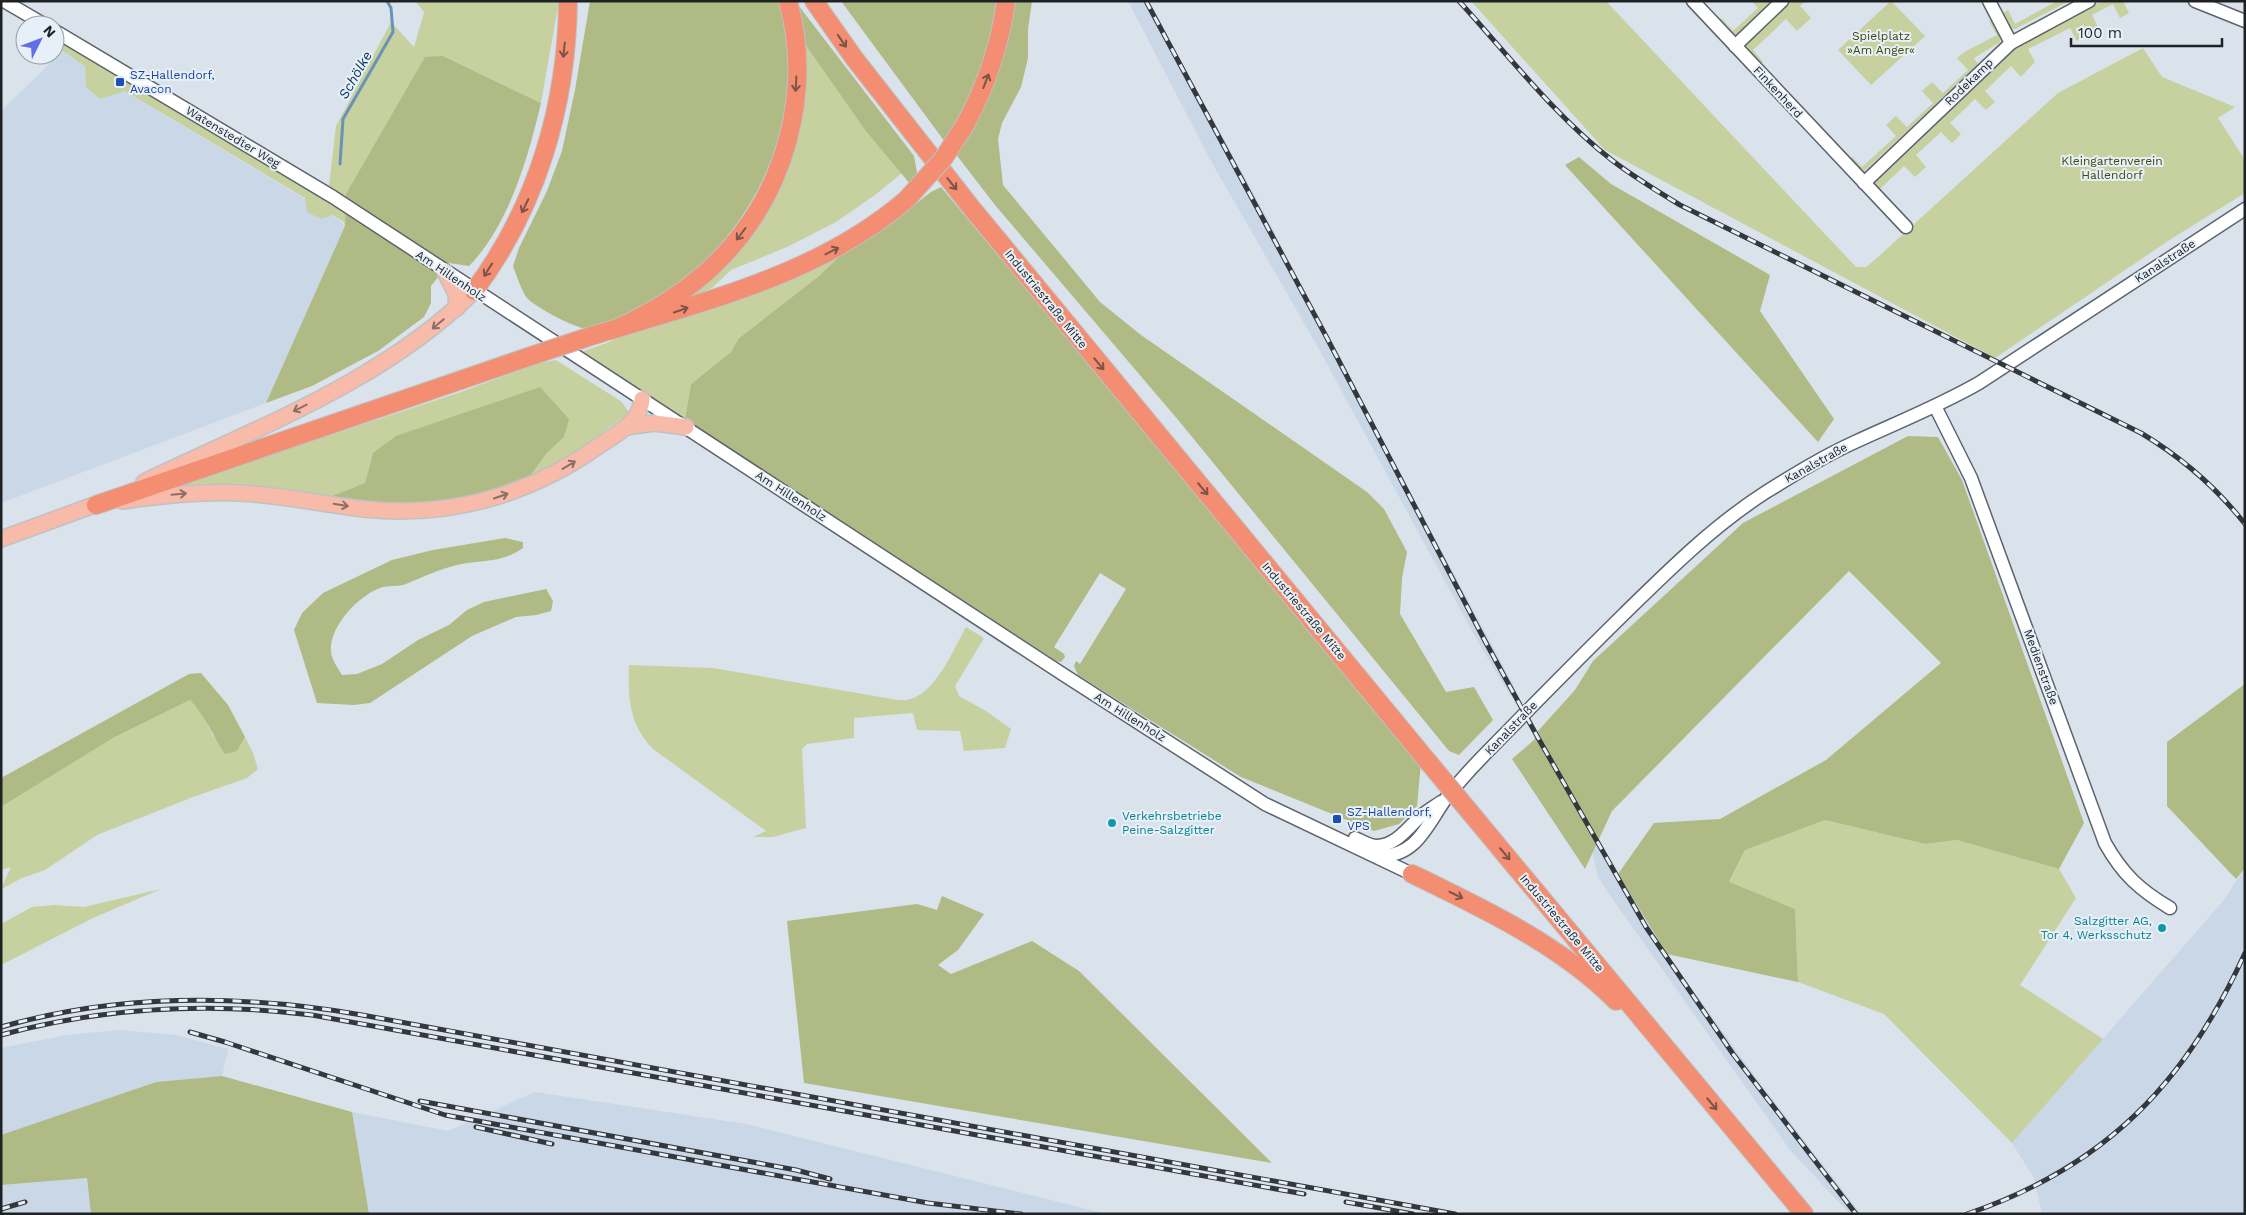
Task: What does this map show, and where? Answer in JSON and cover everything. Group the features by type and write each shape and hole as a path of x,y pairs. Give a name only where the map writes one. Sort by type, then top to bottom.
{"highway":[{"path":"474,291 518,220 539,173 548,144 561,82 568,1"},
{"path":"618,328 661,305 706,273 743,233 770,188 789,138 795,99 796,48 788,1"},
{"name":"Industriestraße Mitte","path":"814,1 854,58 970,206 1804,1214"},
{"path":"96,505 591,336 664,316 782,274 851,240 888,215 907,199 943,159 965,125 991,68 1006,1"},
{"path":"1412,874 1501,917 1565,960 1613,997 1681,1066"}],"main road":[{"path":"445,272 456,294 457,308"},
{"path":"1,539 96,505 243,437 367,373 428,332 474,291"},
{"path":"96,505 158,496 212,492 273,495 382,510 427,510 452,507 491,499 550,476 572,464 626,427 641,408 642,399"},
{"path":"626,427 656,423 686,427"}],"street":[{"path":"4,1 27,15"},
{"name":"Finkenherd","path":"1693,1 1906,227"},
{"path":"1735,46 1782,1"},
{"path":"1989,1 2011,43"},
{"name":"Rodekamp","path":"1864,183 2011,43 2089,1"},
{"path":"2195,1 2245,21"},
{"name":"Watenstedter Weg","path":"65,37 334,197"},
{"name":"Am Hillenholz","path":"334,197 474,291 686,427 1064,675 1250,792 1265,804 1412,874"},
{"name":"Kanalstraße","path":"1400,854 1420,836 1447,798 1487,752 1679,560 1720,525 1764,493 1817,461 1853,442 1935,406 1978,383 2245,209"},
{"name":"Medienstraße","path":"1935,406 1968,470 1982,505 2093,815 2105,843 2115,861 2130,880 2170,908"},
{"name":"Am Hillenholz","path":"1250,792 1295,809 1369,845 1378,846 1402,836"},
{"name":"Kanalstraße","path":"1402,836 1422,816 1447,798"},
{"path":"1402,836 1400,854 1412,874"},
{"path":"1374,856 1400,854"}],"shaded area":[{"path":"1128,1 1148,1 1274,231 1284,256 1515,688 1511,697 1477,640 1316,344 1211,161"},
{"path":"65,52 125,91 338,219 345,226 266,403 1,503 1,111 49,65 65,65"},
{"path":"1538,731 1618,874 1667,954 1754,1075 1861,1214 1850,1214 1790,1150 1609,894 1598,877 1590,843 1534,740"},
{"path":"2245,868 2245,1214 2042,1214 2034,1178 2012,1143 2223,901"},
{"path":"119,1030 175,1035 228,1049 222,1076 156,1082 1,1135 1,1048 67,1035"},
{"path":"535,1092 746,1124 1107,1214 369,1214 352,1112 448,1131"},
{"path":"87,1178 91,1214 1,1214 1,1185"}],"green space":[{"path":"415,1 559,1 541,103 443,56 346,194 345,226 344,222 333,215 321,219 307,212 305,198 125,91 100,99 86,87 85,66 65,52 65,45 75,34 329,186 336,126 391,22 414,47 424,12"},
{"path":"590,1 781,1 789,46 789,63 784,114 776,147 763,179 737,224 703,263 662,295 616,319 598,327 587,329 546,312 531,302 523,291 513,266 519,248 547,191 562,151 575,90"},
{"path":"795,1 914,156 917,172 911,185 865,130 800,37"},
{"path":"841,1 1000,1 999,11 974,95 945,142"},
{"path":"1012,1 1032,1 1028,29 1028,58 1021,87 1002,123 998,139 1003,185 1100,302 1141,335 1367,492 1384,509 1407,552 1402,578 1400,614 1446,692 1474,687 1493,720 1459,755 1449,751 1179,421 995,205 955,153"},
{"name":"Kleingartenverein Hallendorf","path":"1471,1 1606,1 1856,267 1866,267 1878,257 2058,93 2143,48 2162,77 2235,107 2218,118 2245,160 2245,193 2171,239 1995,358 1605,150"},
{"path":"1752,1 1774,1 1731,41 1714,24 1721,18 1733,31 1758,8"},
{"path":"1790,1 1805,1 1800,6 1811,18 1797,31 1786,19 1753,50 1763,62 1756,68 1739,50"},
{"name":"Spielplatz »Am Anger«","path":"1891,1 1925,36 1871,85 1838,50"},
{"path":"2057,1 2069,1 2015,29 2008,28 2001,14 2008,10 2015,24"},
{"path":"2102,1 2123,1 2129,13 2120,18 2113,4 2092,15 2099,29 2077,41 2070,28 2028,49 2035,62 2021,77 2011,66 1985,91 1995,102 1986,110 1975,99 1950,123 1961,134 1952,143 1941,132 1916,155 1926,167 1915,177 1904,166 1879,190 1869,189 2021,44"},
{"path":"1992,20 2001,38 2000,42 1974,58 1978,64 1858,177 1845,163 1852,157 1862,167 1896,136 1886,125 1896,116 1907,127 1933,103 1922,91 1932,82 1943,93 1968,70 1957,58 1966,51 1997,35 1989,21"},
{"path":"800,37 865,130 902,173 875,195 836,222 787,247 731,270 712,288 662,311 767,206"},
{"path":"443,56 541,103 523,168 506,211 483,249 469,266 449,263 431,286 431,303 424,317 378,351 312,386 266,403 345,226 346,194 425,57"},
{"path":"1579,157 1611,184 1770,275 1760,311 1834,419 1818,442 1565,165"},
{"path":"941,187 1421,762 1417,806 1399,824 1374,831 1241,777 1078,675 1074,666 1076,661 1080,664 1126,589 1100,573 1054,647 1064,654 1065,657 1061,662 1056,661 685,419 691,384 731,352 738,339 819,276 842,254 872,237 931,192"},
{"path":"842,254 819,276 738,339 731,352 691,384 685,419 579,353 612,341 613,338"},
{"path":"556,360 622,402 629,413 581,449 525,483 547,453 564,437 373,453 365,483 332,496 335,501 181,488 185,483 458,393 536,364"},
{"path":"540,387 569,419 564,437 547,453 525,483 503,492 423,506 335,501 332,496 365,483 373,453 396,436"},
{"path":"1908,436 1938,437 1962,480 2084,823 2059,869 1957,840 1925,844 1825,820 1745,850 1729,882 1795,909 1798,982 1667,954 1618,874 1654,823 1720,819 1826,760 1941,663 1849,571 1612,811 1585,869 1512,759 1534,740 1538,731 1575,690 1593,661 1743,523"},
{"path":"505,538 523,542 523,548 499,559 457,565 406,584 380,588 371,592 354,605 340,623 332,642 332,657 342,675 357,674 382,664 418,640 449,625 467,610 484,602 546,589 553,601 551,611 516,617 472,636 370,703 354,705 317,703 294,630 302,613 323,593 392,560 433,550"},
{"path":"966,627 984,638 955,686 959,696 986,711 1011,729 1005,748 964,751 960,731 917,730 913,713 854,718 854,738 807,744 802,749 806,828 773,837 753,837 766,831 653,749 639,730 632,710 629,689 629,665 713,668 906,700 916,697 934,681 942,671"},
{"path":"201,673 228,705 245,737 237,751 225,754 205,719 190,700 113,738 1,807 1,778 189,674"},
{"path":"2245,684 2245,868 2236,879 2167,806 2167,742"},
{"path":"190,700 202,713 213,736 237,751 245,737 258,769 247,778 97,835 45,870 22,878 1,889 11,867 1,870 1,807 113,738"},
{"path":"1825,820 1925,844 1957,840 2059,869 2076,898 2020,985 2103,1039 2012,1143 1884,1014 1798,982 1795,909 1729,883 1745,850"},
{"path":"161,889 93,918 1,965 1,924 32,907 54,905 84,907"},
{"path":"942,896 984,914 958,950 938,965 951,974 1032,941 1079,971 1272,1163 804,1083 787,921 917,904 937,910"},
{"path":"222,1076 352,1112 369,1214 91,1214 87,1178 1,1185 1,1135 156,1082"}],"waterway":[{"name":"Schölke","path":"340,164 343,119 393,32 391,8 387,1"}],"railway":[{"path":"1146,1 1327,338 1485,641 1646,927 1733,1054 1856,1214"},
{"path":"1459,1 1571,125 1613,161 1637,178 1680,205 2141,433 2170,452 2210,485 2245,524"},
{"path":"1967,1214 2016,1195 2060,1172 2100,1145 2136,1115 2167,1080 2196,1042 2222,1000 2245,953"},
{"path":"1,1027 91,1008 181,1000 271,1003 317,1008 1455,1214"},
{"path":"1,1035 78,1018 156,1010 234,1009 312,1015 1304,1194"},
{"path":"190,1032 445,1115 928,1203 1021,1214"},
{"path":"420,1101 796,1170 830,1179"},
{"path":"476,1127 552,1144"},
{"path":"1,1209 25,1202"},
{"path":"1346,1202 1413,1214"}],"place":[{"name":"SZ-Hallendorf, Avacon","path":"120,82"},
{"name":"SZ-Hallendorf, VPS","path":"1337,819"},
{"name":"Verkehrsbetriebe Peine-Salzgitter","path":"1112,823"},
{"name":"Salzgitter AG, Tor 4, Werksschutz","path":"2162,928"}]}
